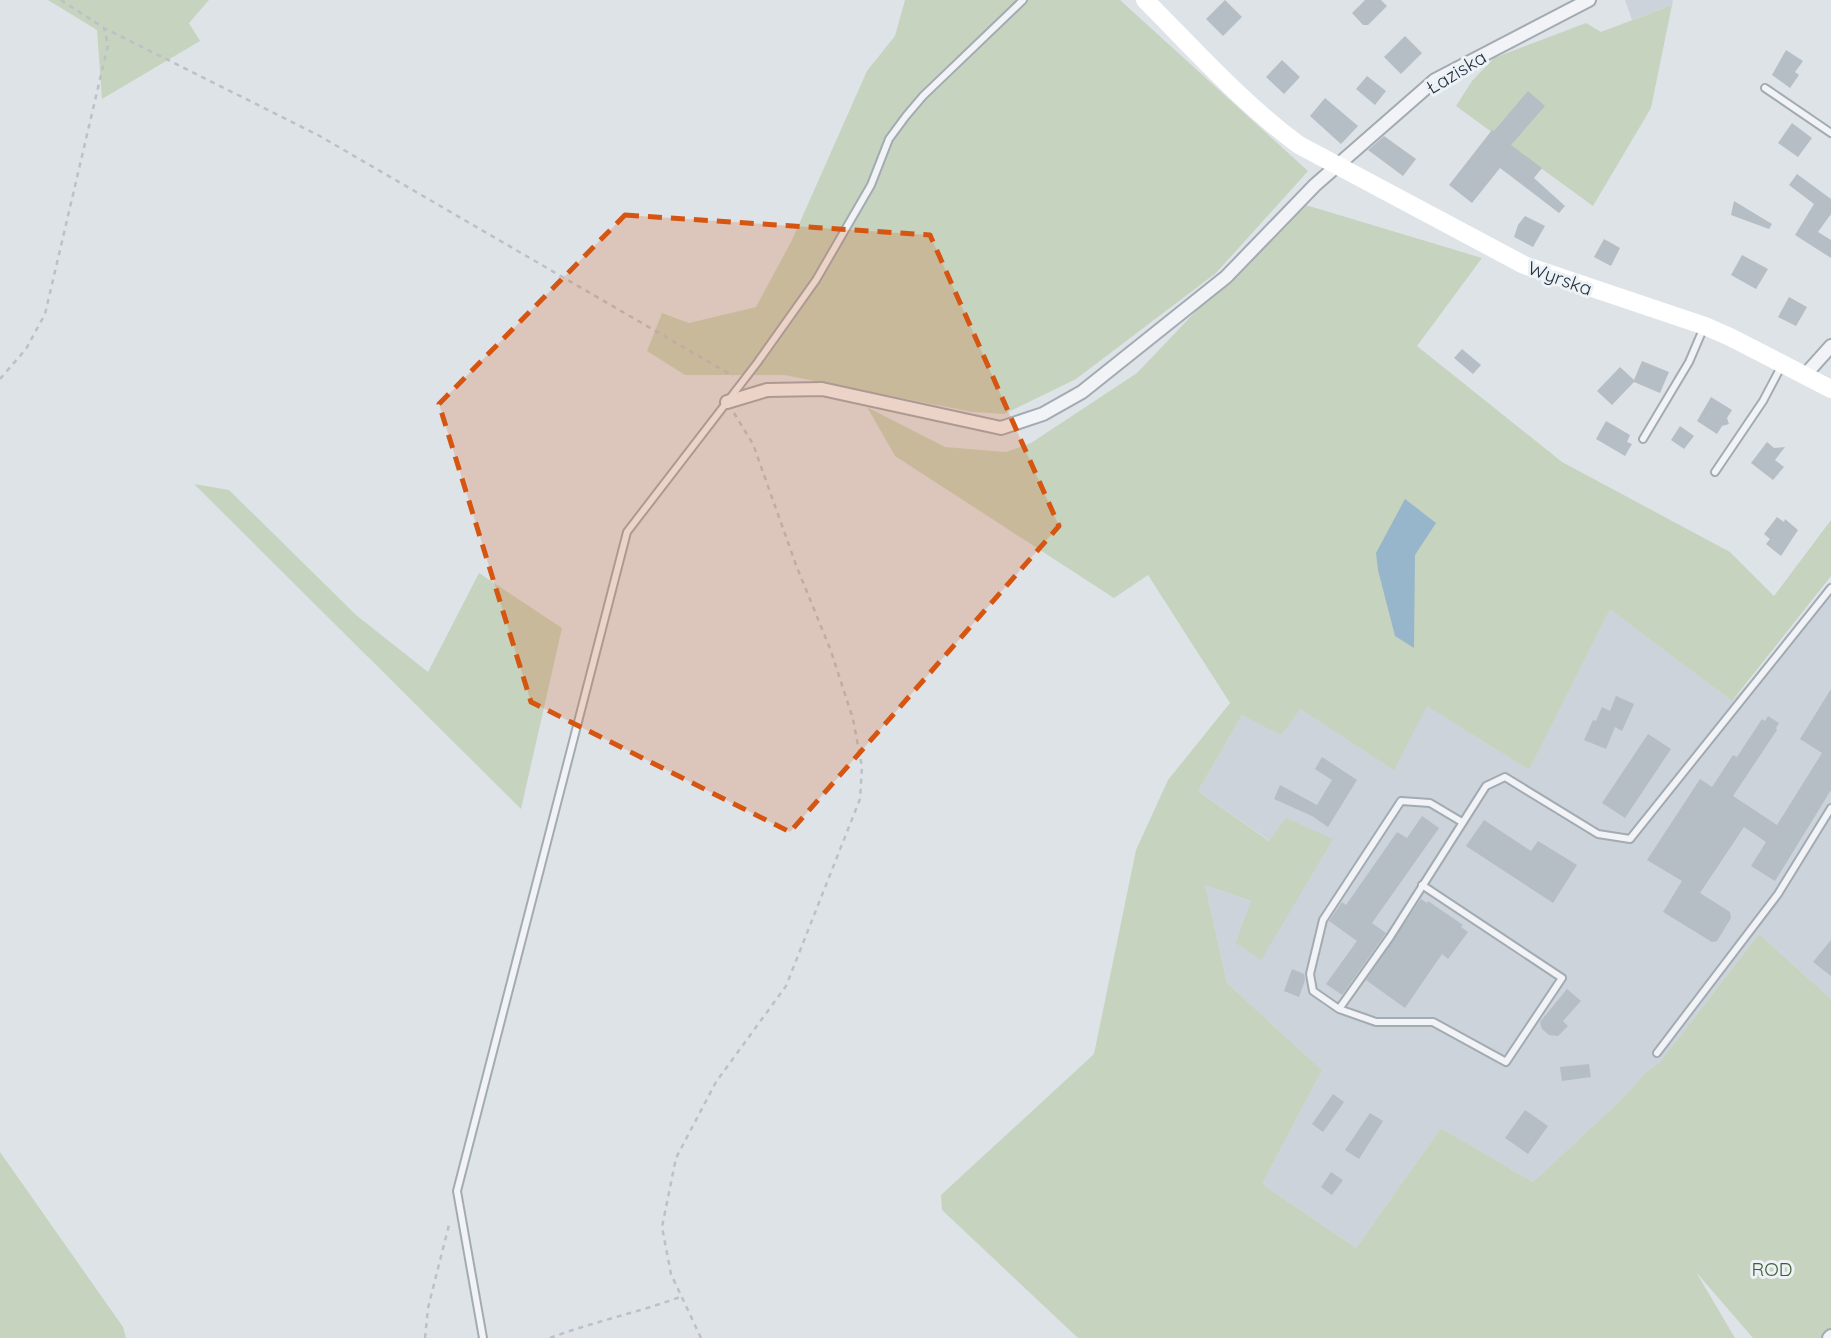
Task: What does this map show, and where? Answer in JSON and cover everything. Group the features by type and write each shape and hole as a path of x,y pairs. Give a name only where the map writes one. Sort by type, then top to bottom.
{"street":[{"name":"Wyrska","path":"1145,0 1244,100 1299,145 1336,166 1524,265 1705,326 1831,389"},
{"name":"Łaziska","path":"727,402 766,390 822,389 1001,428 1043,414 1082,392 1226,277 1315,185 1435,80 1589,0"},
{"path":"1805,375 1831,346"}],"lane":[{"path":"483,1338 457,1191 627,532 817,280 871,185 890,139 906,116 923,96 1023,0"},
{"path":"1765,88 1831,133"},
{"path":"1643,439 1689,362 1705,326"},
{"path":"1715,472 1763,401 1783,363"},
{"path":"1339,1009 1390,937 1486,786 1505,777 1598,834 1630,839 1831,587"},
{"path":"1422,885 1562,978 1506,1062 1433,1022 1376,1022 1339,1009 1313,991 1310,974 1323,920 1401,801 1430,803 1462,822"},
{"path":"1657,1053 1779,894 1831,808"}],"path":[{"path":"61,0 104,28 318,135 742,382"},
{"path":"0,379 26,349 45,314 108,45 104,28"},
{"path":"701,1338 671,1274 662,1227 676,1158 716,1082 786,986 860,799 862,766 853,719 831,651 752,444 727,402"},
{"path":"425,1338 428,1308 451,1217"},
{"path":"550,1338 612,1316 656,1306 680,1296"}],"highlighted area":[{"path":"625,215 930,235 1059,526 790,832 531,702 439,404"}],"shaded area":[{"path":"1625,0 1673,0 1672,5 1632,20"},
{"path":"1831,595 1831,999 1759,934 1660,1062 1644,1074 1620,1101 1533,1182 1441,1128 1356,1248 1262,1184 1322,1070 1227,983 1205,885 1251,901 1261,960 1270,841 1198,791 1242,715 1300,709 1393,769 1426,705 1529,770 1610,608 1732,701"}],"green space":[{"path":"48,0 209,0 189,23 200,41 102,99 97,30"},
{"path":"905,0 1120,0 1308,171 1216,273 1076,379 1004,414 972,412 784,375 685,375 647,351 662,313 689,323 756,307 792,240 867,71 895,36"},
{"path":"1672,5 1651,108 1593,206 1456,106 1472,81 1494,58 1586,23 1601,32"},
{"name":"ROD","path":"1299,203 1482,258 1417,346 1562,462 1730,552 1774,596 1831,520 1831,576 1732,701 1610,609 1529,770 1427,706 1394,770 1300,709 1281,735 1242,715 1198,791 1269,841 1286,818 1333,839 1261,960 1236,943 1251,901 1205,885 1227,983 1322,1070 1262,1184 1356,1248 1441,1128 1533,1182 1620,1101 1644,1074 1660,1062 1759,934 1831,999 1831,1334 1826,1338 1753,1338 1696,1272 1735,1338 1078,1338 942,1210 941,1195 1094,1054 1136,850 1168,780 1230,703 1148,575 1114,598 895,456 867,407 945,447 1006,452 1031,443 1137,373"},
{"path":"194,484 229,490 356,615 428,672 479,573 562,628 521,809"},
{"path":"0,1152 123,1327 126,1338 0,1338"}],"water":[{"path":"1405,499 1436,523 1415,555 1414,648 1395,636 1376,553"}],"building":[{"path":"1225,0 1242,17 1223,36 1206,19"},
{"path":"1365,0 1381,0 1387,6 1368,25 1363,25 1352,13"},
{"path":"1405,36 1422,53 1401,74 1384,57"},
{"path":"1786,50 1803,61 1795,72 1799,75 1790,88 1772,75"},
{"path":"1282,60 1300,77 1284,94 1266,77"},
{"path":"1367,76 1386,91 1375,105 1356,89"},
{"path":"1528,91 1545,106 1511,145 1542,168 1534,178 1565,206 1559,213 1500,168 1472,203 1449,185 1492,130 1494,131"},
{"path":"1325,98 1358,126 1341,144 1310,116"},
{"path":"1792,123 1812,138 1798,157 1778,143"},
{"path":"1384,136 1416,159 1403,176 1368,150"},
{"path":"1797,174 1831,199 1831,214 1818,232 1831,240 1831,258 1795,235 1814,204 1789,185"},
{"path":"1734,201 1772,224 1769,229 1731,215"},
{"path":"1525,216 1545,226 1533,247 1514,237"},
{"path":"1604,239 1620,248 1611,266 1594,257"},
{"path":"1742,255 1768,269 1756,289 1731,275"},
{"path":"1789,297 1807,307 1796,326 1778,317"},
{"path":"1462,349 1481,365 1473,374 1454,358"},
{"path":"1642,361 1669,372 1660,393 1634,382 1612,405 1597,391 1620,367 1634,380"},
{"path":"1711,397 1732,410 1727,418 1729,424 1722,426 1717,434 1697,421"},
{"path":"1606,421 1630,435 1627,442 1632,444 1625,456 1596,439"},
{"path":"1680,426 1694,436 1684,449 1671,440"},
{"path":"1767,442 1774,448 1785,447 1775,460 1784,467 1773,480 1751,463"},
{"path":"1777,517 1784,522 1785,519 1798,530 1781,556 1766,544 1770,539 1764,534"},
{"path":"1831,689 1831,790 1775,881 1751,866 1766,842 1744,827 1700,893 1730,912 1731,918 1717,941 1712,942 1663,912 1682,881 1647,860 1700,779 1712,787 1733,755 1737,757 1762,719 1765,721 1768,716 1779,723 1777,730 1733,796 1777,825 1822,753 1800,739"},
{"path":"1616,696 1634,704 1622,731 1615,727 1606,749 1584,740 1602,707 1610,711"},
{"path":"1648,734 1671,749 1625,818 1602,803"},
{"path":"1322,757 1357,780 1328,827 1312,816 1274,799 1280,785 1317,805 1332,780 1315,769"},
{"path":"1422,816 1439,828 1372,923 1386,933 1342,995 1326,984 1357,941 1329,921 1342,902 1346,905 1397,832 1407,838"},
{"path":"1484,820 1531,851 1538,841 1577,865 1553,903 1466,846"},
{"path":"1421,899 1463,925 1461,927 1468,932 1448,959 1442,954 1405,1008 1366,980"},
{"path":"1831,940 1831,976 1813,962"},
{"path":"1292,969 1304,974 1305,980 1299,997 1284,991"},
{"path":"1567,989 1581,1001 1563,1021 1568,1026 1558,1036 1549,1035 1542,1029 1540,1022"},
{"path":"1589,1064 1591,1077 1562,1081 1560,1067"},
{"path":"1333,1094 1344,1102 1323,1132 1312,1124"},
{"path":"1525,1110 1548,1126 1528,1154 1505,1138"},
{"path":"1370,1113 1383,1121 1359,1159 1345,1150"},
{"path":"1331,1172 1343,1180 1332,1195 1321,1187"}]}
